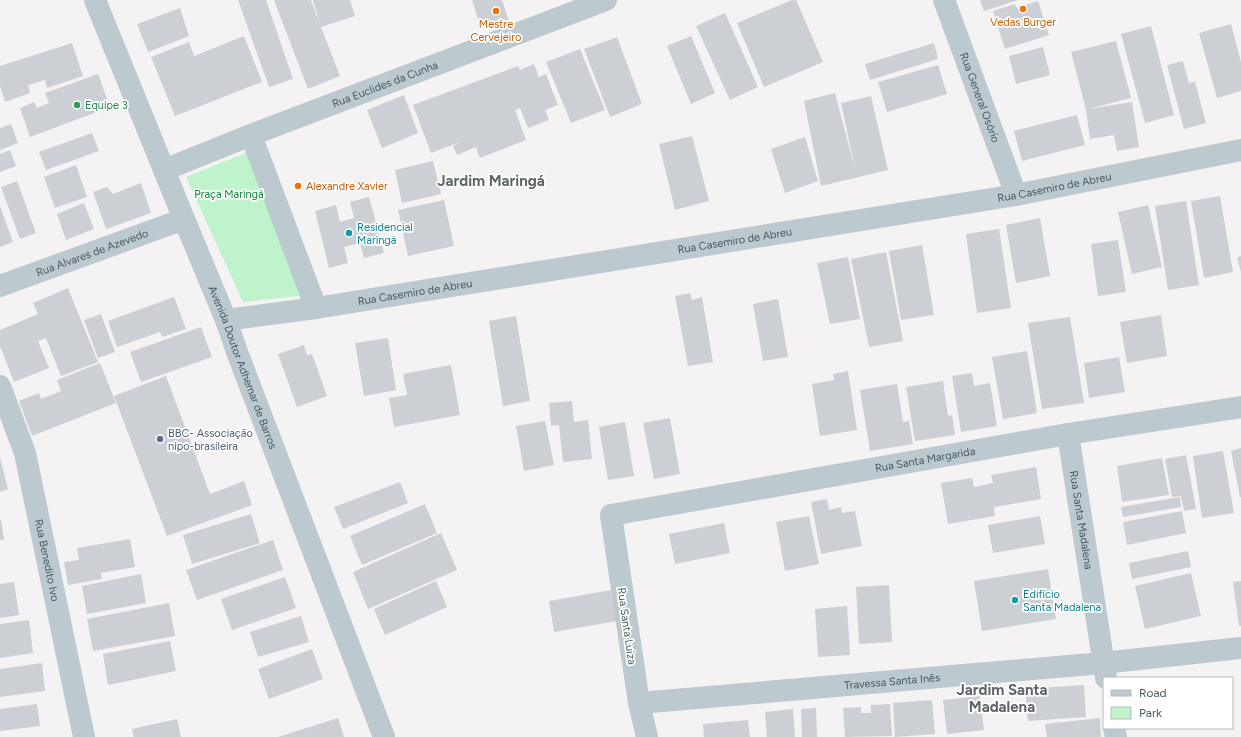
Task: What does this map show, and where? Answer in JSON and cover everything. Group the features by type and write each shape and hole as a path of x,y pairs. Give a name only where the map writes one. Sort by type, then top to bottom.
{"street":[{"name":"Avenida Doutor Adhemar de Barros","path":"95,0 226,320 384,737"},
{"name":"Rua Euclides da Cunha","path":"164,170 251,135 606,0"},
{"name":"Rua General Osório","path":"944,0 1016,195"},
{"path":"251,135 316,308"},
{"name":"Rua Casemiro de Abreu","path":"226,320 316,308 1016,195 1241,150"},
{"name":"Rua Alvares de Azevedo","path":"0,286 184,219"},
{"name":"Rua Benedito Ivo","path":"0,386 26,453 84,737"},
{"name":"Rua Santa Margarida","path":"610,515 1068,434 1241,407"},
{"name":"Rua Santa Madalena","path":"1068,434 1104,670"},
{"name":"Rua Santa Luiza","path":"610,515 639,703 647,737"},
{"name":"Travessa Santa Inês","path":"639,703 1104,670 1241,648"}],"green space":[{"name":"Praça Maringá","path":"248,152 300,296 243,302 186,177"}],"building":[{"path":"238,0 266,0 293,79 269,87"},
{"path":"274,0 311,0 320,25 313,0 350,0 355,16 321,27 340,76 308,89"},
{"path":"472,0 502,0 509,21 481,29"},
{"path":"792,0 796,0 823,62 764,87 737,23"},
{"path":"980,0 1018,0 984,11"},
{"path":"1038,1 1049,35 1005,49 993,11 1015,4 1016,8"},
{"path":"180,8 189,36 148,52 137,24"},
{"path":"725,13 758,87 730,100 696,26"},
{"path":"1231,24 1241,62 1241,91 1217,98 1199,33"},
{"path":"1151,26 1174,115 1145,123 1121,34"},
{"path":"244,36 262,82 175,116 151,57 189,42 194,56"},
{"path":"691,36 715,93 691,104 667,46"},
{"path":"617,37 642,104 610,117 584,49"},
{"path":"1116,41 1131,98 1088,109 1132,102 1139,147 1117,151 1114,135 1090,139 1086,110 1071,52"},
{"path":"72,43 83,76 47,88 45,80 28,85 30,93 5,102 0,86 0,66"},
{"path":"934,43 938,59 870,80 865,64"},
{"path":"1043,47 1050,75 1016,84 1009,56"},
{"path":"580,49 605,110 571,123 546,62"},
{"path":"1183,61 1189,83 1195,82 1206,123 1184,129 1167,65"},
{"path":"534,64 539,77 546,74 558,105 545,110 549,120 528,128 520,108 515,110 526,140 480,158 476,147 457,155 453,146 460,142 431,153 413,105 518,66 520,70"},
{"path":"938,65 947,94 887,112 878,82"},
{"name":"Equipe 3","path":"98,74 110,107 30,137 20,108 34,102 37,108 49,103 45,93"},
{"path":"835,93 855,169 841,103 871,96 888,170 821,186 804,101"},
{"path":"404,95 418,133 382,148 367,110"},
{"path":"1077,115 1085,145 1022,161 1014,131"},
{"path":"11,124 18,143 0,150 0,128"},
{"path":"92,133 99,151 46,170 39,152"},
{"path":"692,136 709,201 675,210 659,144"},
{"path":"805,137 818,181 785,193 771,149"},
{"path":"10,150 16,166 0,172 0,154"},
{"path":"433,161 441,194 402,203 395,170"},
{"path":"76,165 87,197 55,208 44,177"},
{"path":"17,181 36,233 20,239 1,187"},
{"path":"141,183 151,213 106,229 93,192 107,187 113,194"},
{"path":"1220,196 1233,272 1204,278 1191,201"},
{"name":"Residencial Maringá","path":"369,197 384,253 364,258 360,243 344,247 348,263 329,268 315,211 336,205 340,222 354,218 350,202"},
{"path":"444,200 454,246 408,256 398,210"},
{"path":"1186,201 1199,285 1168,290 1155,206"},
{"path":"84,203 94,229 66,240 57,214"},
{"path":"1148,205 1162,267 1132,274 1118,212"},
{"path":"0,206 13,242 0,247"},
{"path":"1040,218 1050,276 1016,283 1006,225"},
{"path":"999,229 1011,308 977,313 966,234"},
{"path":"1118,240 1126,292 1098,296 1091,244"},
{"path":"922,245 934,315 901,320 889,251"},
{"path":"886,252 903,341 869,347 851,259"},
{"path":"1241,256 1241,272 1237,258"},
{"path":"848,257 860,319 830,324 817,263"},
{"path":"68,288 98,362 61,376 46,338 38,341 49,368 14,382 0,346 0,330 38,314 33,303"},
{"path":"690,293 692,300 702,297 713,362 688,366 675,296"},
{"path":"174,297 186,329 162,337 160,332 117,347 108,321"},
{"path":"778,299 788,357 763,361 753,304"},
{"path":"101,314 115,352 98,358 84,320"},
{"path":"1161,315 1167,356 1127,363 1120,322"},
{"path":"516,316 530,401 503,406 489,321"},
{"path":"1070,317 1084,403 1042,409 1028,323"},
{"path":"201,327 212,357 141,382 130,352"},
{"path":"388,338 396,390 364,396 355,343"},
{"path":"304,345 307,355 312,354 327,396 297,407 278,354"},
{"path":"1027,351 1037,413 1003,419 992,357"},
{"path":"1119,357 1125,392 1089,398 1084,363"},
{"path":"100,363 116,403 32,436 19,401 39,393 41,399 61,391 57,380"},
{"path":"451,365 460,415 394,427 389,398 407,395 403,374"},
{"path":"848,371 857,430 820,436 812,384 834,380 833,374"},
{"path":"972,373 974,386 990,383 997,426 961,432 952,376"},
{"name":"BBC- Associação nipo-brasileira","path":"166,376 210,494 244,481 252,505 167,536 114,396"},
{"path":"943,381 948,416 952,415 955,435 915,441 906,387"},
{"path":"897,384 903,422 909,421 913,444 870,451 860,390"},
{"path":"572,401 574,422 588,420 592,459 563,462 559,425 551,426 549,403"},
{"path":"670,418 680,474 654,479 643,423"},
{"path":"545,421 554,465 524,471 516,426"},
{"path":"625,422 634,476 608,480 599,427"},
{"path":"1241,448 1241,497 1240,497 1231,451"},
{"path":"1223,451 1234,513 1202,518 1193,456"},
{"path":"1186,455 1196,509 1184,511 1181,496 1172,497 1165,459"},
{"path":"0,457 8,489 0,492"},
{"path":"1162,458 1169,495 1122,502 1117,466"},
{"path":"1036,467 1041,499 994,507 995,516 948,524 941,483 972,478 974,487 993,483 991,475"},
{"path":"400,482 408,503 343,529 334,507"},
{"path":"1180,497 1181,507 1123,517 1121,507"},
{"path":"827,499 829,510 841,507 842,513 855,511 862,546 821,554 811,502"},
{"path":"425,504 437,533 362,565 350,536"},
{"path":"1182,511 1186,533 1127,545 1123,522"},
{"path":"251,514 260,543 192,564 183,535"},
{"path":"809,516 819,564 785,571 776,522"},
{"path":"1040,516 1045,544 993,553 988,525"},
{"path":"1,520 4,540 0,540"},
{"path":"724,523 730,553 675,564 669,534"},
{"path":"441,533 457,570 368,609 353,572"},
{"path":"130,539 135,567 101,573 102,579 68,585 64,562 79,560 77,548"},
{"path":"273,540 283,570 197,600 186,570"},
{"path":"1188,551 1191,567 1132,579 1129,563"},
{"name":"Edifício Santa Madalena","path":"1048,569 1056,619 982,631 974,581"},
{"path":"1191,573 1201,616 1145,629 1135,586"},
{"path":"141,574 146,603 87,614 82,586"},
{"path":"285,577 296,608 232,630 221,599"},
{"path":"436,581 447,607 385,635 374,609"},
{"path":"1241,581 1241,626 1239,626 1233,582"},
{"path":"14,582 19,615 0,618 0,584"},
{"path":"889,585 892,642 859,644 856,587"},
{"path":"611,590 617,621 554,632 549,601"},
{"path":"169,603 175,636 93,651 87,619"},
{"path":"847,606 850,655 818,657 815,609"},
{"path":"301,616 309,642 258,657 250,632"},
{"path":"29,620 33,653 0,658 0,624"},
{"path":"170,641 176,671 108,685 103,654"},
{"path":"312,649 323,679 269,699 258,669"},
{"path":"42,663 45,691 0,697 0,669"},
{"path":"1084,685 1086,717 1028,721 1025,689"},
{"path":"980,696 984,730 947,734 943,700"},
{"path":"932,700 935,734 895,737 893,703"},
{"path":"37,704 40,726 0,731 0,709"},
{"path":"890,704 892,736 845,737 843,708 861,707 861,713 871,713 871,705"},
{"path":"816,708 817,737 802,737 801,709"},
{"path":"793,709 795,737 767,737 765,712"},
{"path":"338,718 344,737 278,737"},
{"path":"1100,718 1101,737 1047,737 1045,724"},
{"path":"177,719 181,737 134,737 132,729"},
{"path":"748,720 750,737 704,737 703,724"}],"place":[{"name":"Vedas Burger","path":"1023,9"},
{"name":"Mestre Cervejeiro","path":"496,11"},
{"name":"Equipe 3","path":"77,105"},
{"name":"Alexandre Xavier","path":"298,186"},
{"name":"Residencial Maringá","path":"349,233"},
{"name":"BBC- Associação nipo-brasileira","path":"160,439"},
{"name":"Edifício Santa Madalena","path":"1015,600"}],"district":[{"name":"Jardim Maringá","path":"491,181"},
{"name":"Jardim Santa Madalena","path":"1002,698"}]}
